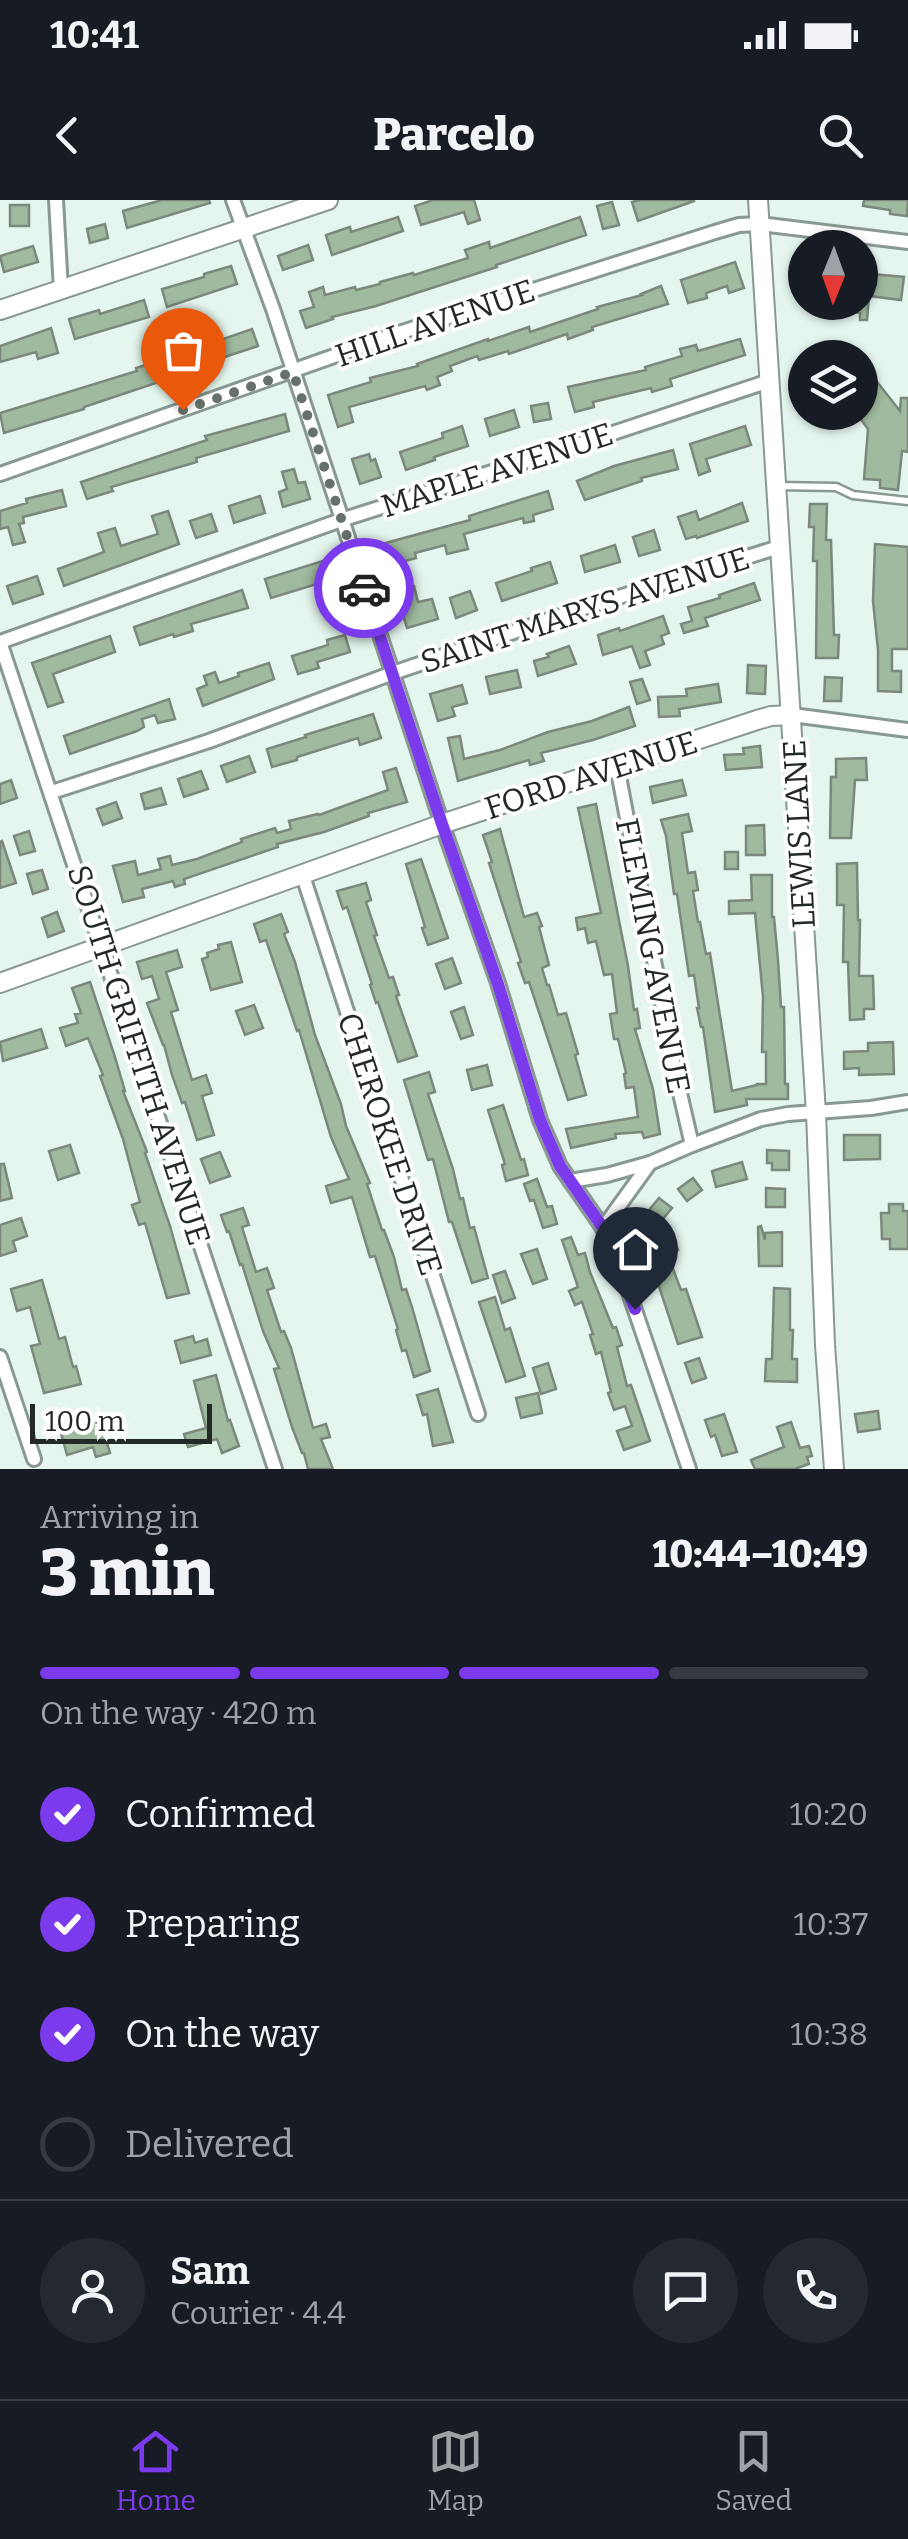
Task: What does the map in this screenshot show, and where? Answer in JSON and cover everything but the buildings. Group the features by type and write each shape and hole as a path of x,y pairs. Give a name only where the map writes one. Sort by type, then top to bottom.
{"street":[{"path":"56,200 61,290"},
{"path":"233,200 498,984 540,1120 570,1181 603,1228 622,1272 690,1469"},
{"path":"0,310 328,200"},
{"name":"LEWIS LANE","path":"758,200 816,1113 834,1469"},
{"name":"HILL AVENUE","path":"0,474 402,332 740,225 760,224 908,242"},
{"name":"MAPLE AVENUE","path":"0,642 341,520 769,381"},
{"name":"SAINT MARYS AVENUE","path":"52,792 590,606 780,547"},
{"name":"SOUTH GRIFFITH AVENUE","path":"0,642 276,1469"},
{"name":"FORD AVENUE","path":"0,984 442,824 758,720 792,715 908,730"},
{"name":"FLEMING AVENUE","path":"617,766 692,1145"},
{"name":"CHEROKEE DRIVE","path":"302,873 478,1414"},
{"path":"570,1181 650,1162 761,1119 908,1102"},
{"path":"603,1228 650,1162"},
{"path":"0,1357 34,1459"}],"lane":[{"path":"776,486 836,488 853,496 908,502"}],"way so far":[{"path":"183,410 293,372 364,588"}],"route":[{"path":"364,588 549,1144 603,1228 635,1309"}]}
